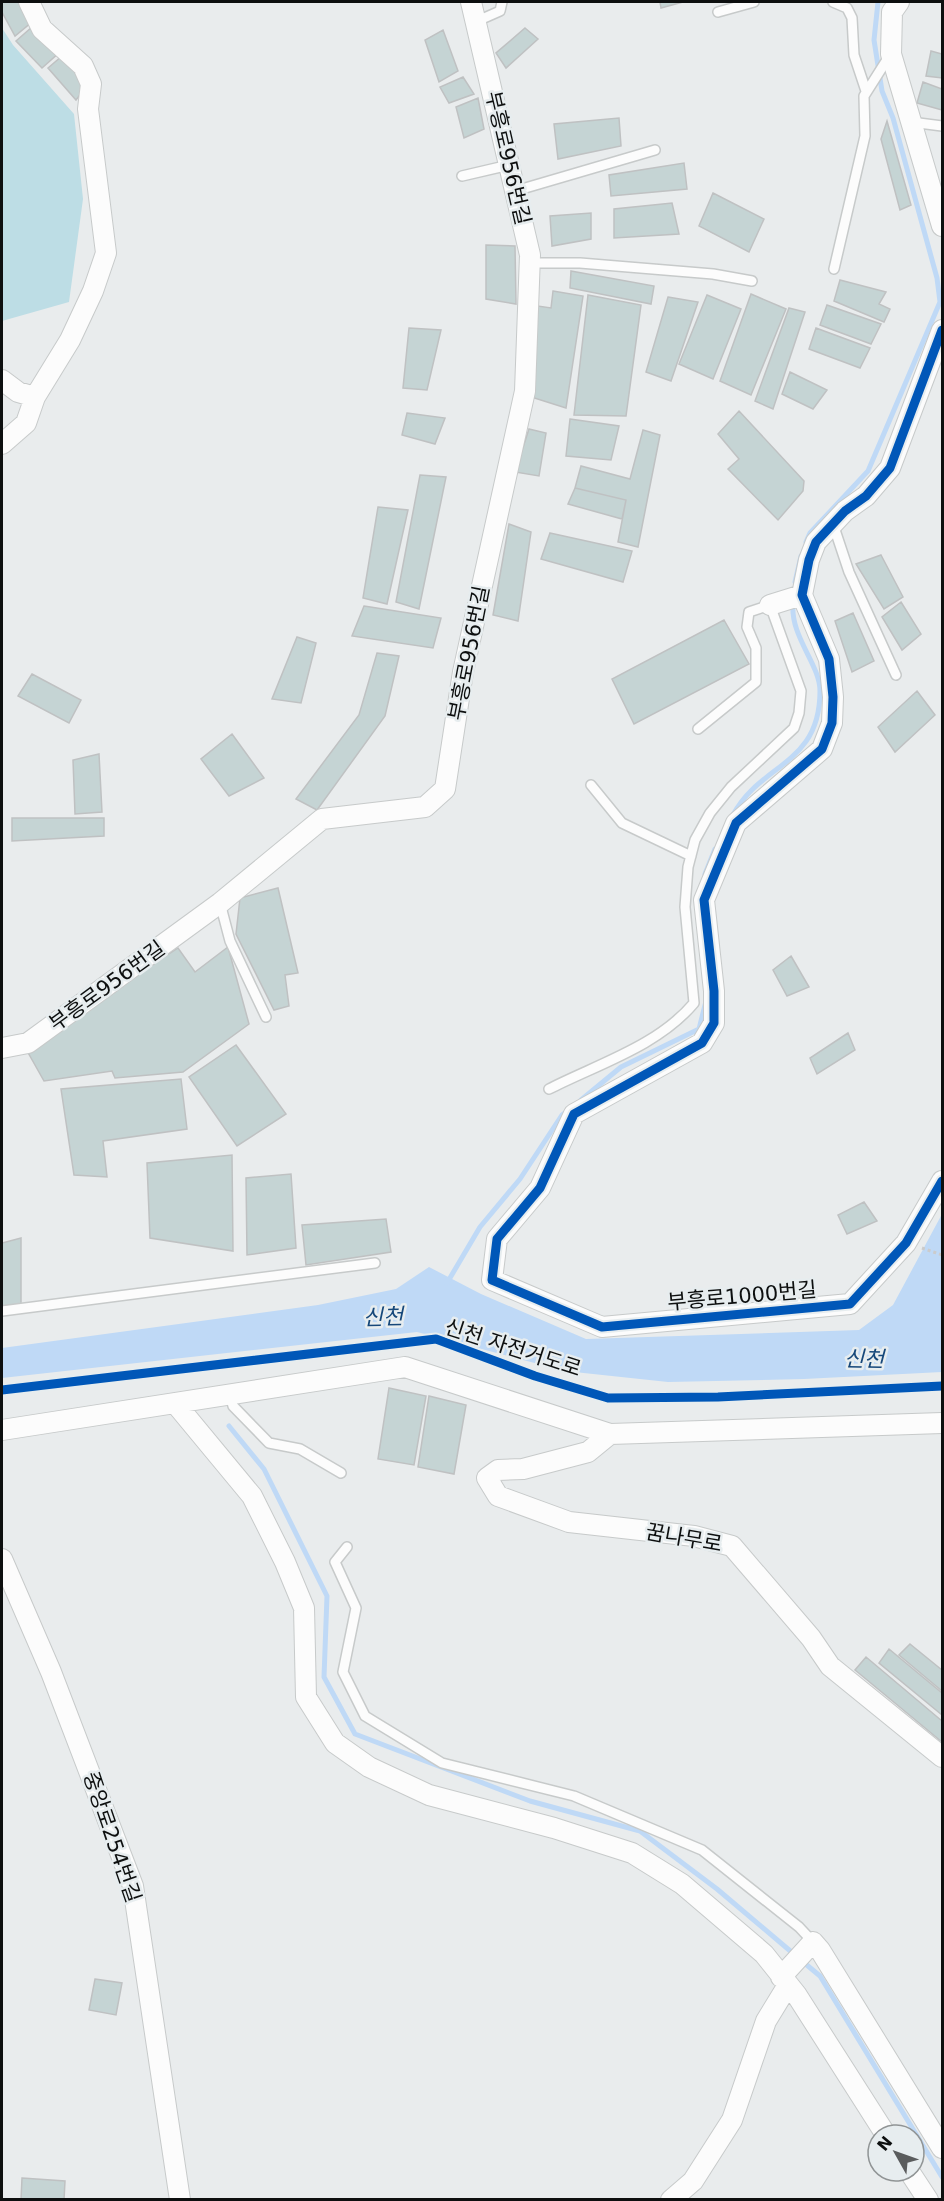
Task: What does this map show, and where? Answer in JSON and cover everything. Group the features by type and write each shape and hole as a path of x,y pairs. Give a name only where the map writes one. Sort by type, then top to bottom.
{"street":[{"path":"2,444 26,423 35,398 70,340 93,291 106,253 88,109 91,84 83,66 42,29 29,2"},
{"name":"부흥로956번길","path":"2,1048 28,1043 220,903 321,819 425,807 445,789 463,672 525,391 530,263 471,2"},
{"path":"899,2 892,12 891,54 942,226"},
{"path":"770,605 802,596 809,560 816,542 866,496 890,468 942,330"},
{"path":"2,380 18,392 35,398"},
{"name":"부흥로1000번길","path":"802,596 829,659 833,697 832,723 822,749 736,823 704,900 714,991 714,1023 702,1043 574,1114 540,1188 497,1239 492,1280 602,1327 850,1304 906,1243 942,1181"},
{"path":"2,1430 405,1367 610,1434 942,1423"},
{"path":"175,1403 252,1496 285,1562 304,1608 307,1646 306,1697 335,1743 369,1767 429,1795 554,1828 632,1853 682,1884 764,1954 796,1994 878,2123"},
{"name":"꿈나무로","path":"610,1434 588,1452 523,1469 498,1470 487,1478 498,1496 568,1522 694,1536 732,1546 811,1638 831,1666 942,1757"},
{"name":"중앙로254번길","path":"2,1559 51,1672 134,1886 180,2199"},
{"path":"671,2199 693,2181 732,2120 766,2021 785,1981 813,1942 843,1983 942,2148"},
{"path":"917,2183 928,2199"}],"lane":[{"path":"475,22 500,10 502,2"},
{"path":"718,12 754,2"},
{"path":"833,2 847,8 852,18 854,55 867,88"},
{"path":"834,269 865,136 864,96 867,88 891,54"},
{"path":"911,122 942,126"},
{"path":"515,191 655,150"},
{"path":"462,176 509,165"},
{"path":"530,263 580,264 712,274 752,280"},
{"path":"833,524 849,572 896,675"},
{"path":"549,1089 662,1034 682,1018 694,1003 685,907 690,856 694,840 731,786 779,744 794,728 796,720 801,691 770,605 749,612 747,627 756,648 756,682 698,729"},
{"path":"591,785 622,823 690,856"},
{"path":"220,903 230,941 266,1017"},
{"path":"2,1311 375,1263"},
{"path":"230,1395 233,1406 269,1443 300,1449 342,1473"},
{"path":"346,1547 335,1562 356,1608 343,1672 366,1716 442,1763 574,1796 702,1850 799,1927 813,1942"}],"shaded area":[{"path":"2,28 13,45 74,114 83,199 69,302 2,321"}],"water":[{"name":"신천","path":"942,1214 942,1372 804,1379 668,1382 565,1371 417,1332 2,1378 2,1348 318,1305 396,1289 429,1267 481,1294 586,1339 859,1330 893,1305"}],"building":[{"path":"2,2 23,2 32,22 15,36 2,12"},
{"path":"660,2 683,2 661,8"},
{"path":"32,27 60,52 42,68 16,41"},
{"path":"525,28 538,39 506,68 496,53"},
{"path":"443,30 458,71 439,82 425,40"},
{"path":"931,51 942,54 942,78 926,76"},
{"path":"62,56 73,66 86,87 76,100 48,68"},
{"path":"463,77 474,94 449,103 440,87"},
{"path":"923,82 942,89 942,110 917,103"},
{"path":"478,98 484,129 464,138 456,107"},
{"path":"619,118 621,146 558,159 554,124"},
{"path":"887,121 911,205 900,210 881,139"},
{"path":"684,163 687,189 611,196 609,175"},
{"path":"713,193 764,219 749,252 699,226"},
{"path":"672,203 679,234 614,238 614,209"},
{"path":"591,213 591,239 552,246 550,216"},
{"path":"486,245 515,246 516,304 486,299"},
{"path":"571,271 654,286 651,304 570,288"},
{"path":"840,280 886,292 879,304 890,309 884,322 834,301"},
{"path":"553,291 583,296 566,408 528,396 538,306 551,308"},
{"path":"751,294 786,309 751,395 720,381"},
{"path":"588,295 641,305 626,416 574,415"},
{"path":"707,295 741,309 713,379 679,364"},
{"path":"668,297 698,302 671,381 646,372"},
{"path":"827,305 881,324 871,344 820,325"},
{"path":"789,308 805,312 773,409 755,401"},
{"path":"409,328 441,330 427,390 403,388"},
{"path":"816,328 870,348 860,368 809,349"},
{"path":"790,372 827,390 813,409 782,394"},
{"path":"739,411 804,481 803,491 778,520 728,469 739,459 718,434"},
{"path":"407,413 445,418 435,444 402,435"},
{"path":"570,419 619,426 611,460 566,456"},
{"path":"529,429 546,433 539,476 515,472"},
{"path":"643,430 660,435 638,547 618,542 626,500 575,488 581,466 630,479"},
{"path":"420,475 446,477 419,609 396,602"},
{"path":"575,488 626,500 622,519 568,504"},
{"path":"378,507 408,510 387,604 363,598"},
{"path":"509,524 531,532 518,621 493,615"},
{"path":"550,533 632,551 623,582 541,559"},
{"path":"881,555 903,597 884,609 856,564"},
{"path":"901,602 921,634 902,650 882,617"},
{"path":"364,606 441,618 433,648 352,636"},
{"path":"853,613 874,661 852,672 835,621"},
{"path":"724,620 749,664 634,724 612,679"},
{"path":"297,637 316,643 301,703 272,699"},
{"path":"377,653 399,656 385,716 317,810 296,799 359,715"},
{"path":"32,674 81,700 69,723 18,696"},
{"path":"917,691 935,715 895,752 878,727"},
{"path":"232,734 264,778 229,796 201,759"},
{"path":"99,754 102,812 75,814 73,760"},
{"path":"12,818 104,818 104,836 12,841"},
{"path":"278,888 298,973 285,975 289,1006 274,1010 236,934 240,898"},
{"path":"228,947 249,1024 183,1072 115,1078 112,1071 44,1081 26,1049 178,948 195,972"},
{"path":"791,956 809,987 787,996 773,970"},
{"path":"848,1033 855,1050 817,1074 810,1058"},
{"path":"236,1045 286,1114 237,1146 189,1077"},
{"path":"181,1079 187,1129 103,1141 107,1177 74,1175 61,1089"},
{"path":"232,1155 233,1251 150,1238 147,1163"},
{"path":"291,1174 296,1248 247,1255 246,1178"},
{"path":"864,1202 877,1221 847,1234 838,1215"},
{"path":"386,1219 391,1252 306,1265 302,1225"},
{"path":"21,1238 21,1304 2,1306 2,1243"},
{"path":"389,1388 426,1396 414,1465 378,1459"},
{"path":"429,1396 466,1405 454,1474 418,1467"},
{"path":"910,1644 942,1670 942,1691 899,1655"},
{"path":"889,1649 942,1693 942,1715 879,1663"},
{"path":"866,1657 942,1721 942,1742 855,1670"},
{"path":"95,1979 122,1983 116,2015 89,2010"},
{"path":"22,2178 65,2181 64,2200 21,2200"}],"waterway":[{"path":"806,542 810,533 868,471 940,302 937,278 893,118 882,91 874,40 878,2"},
{"path":"795,582 801,556"},
{"path":"733,815 744,798 758,784 800,749 810,735 817,716 819,681 800,639 793,615 793,603"},
{"path":"705,874 715,849"},
{"path":"581,1100 621,1067 699,1029 706,1001"},
{"path":"447,1283 480,1227 520,1179 562,1115 569,1110"},
{"path":"229,1426 264,1469 327,1596 324,1677 355,1734 530,1801 640,1831 717,1889 795,1955"},
{"path":"802,1961 820,1976 942,2177"}],"cycle path":[{"path":"942,330 890,468 866,496 845,511 816,542 809,560 802,595 829,659 833,697 832,723 822,749 736,823 704,900 714,991 714,1023 702,1043 574,1114 540,1188 497,1239 492,1280 602,1327 850,1304 906,1243 942,1181"},
{"name":"신천 자전거도로","path":"2,1390 436,1339 535,1376 608,1398 718,1397 942,1386"}]}
